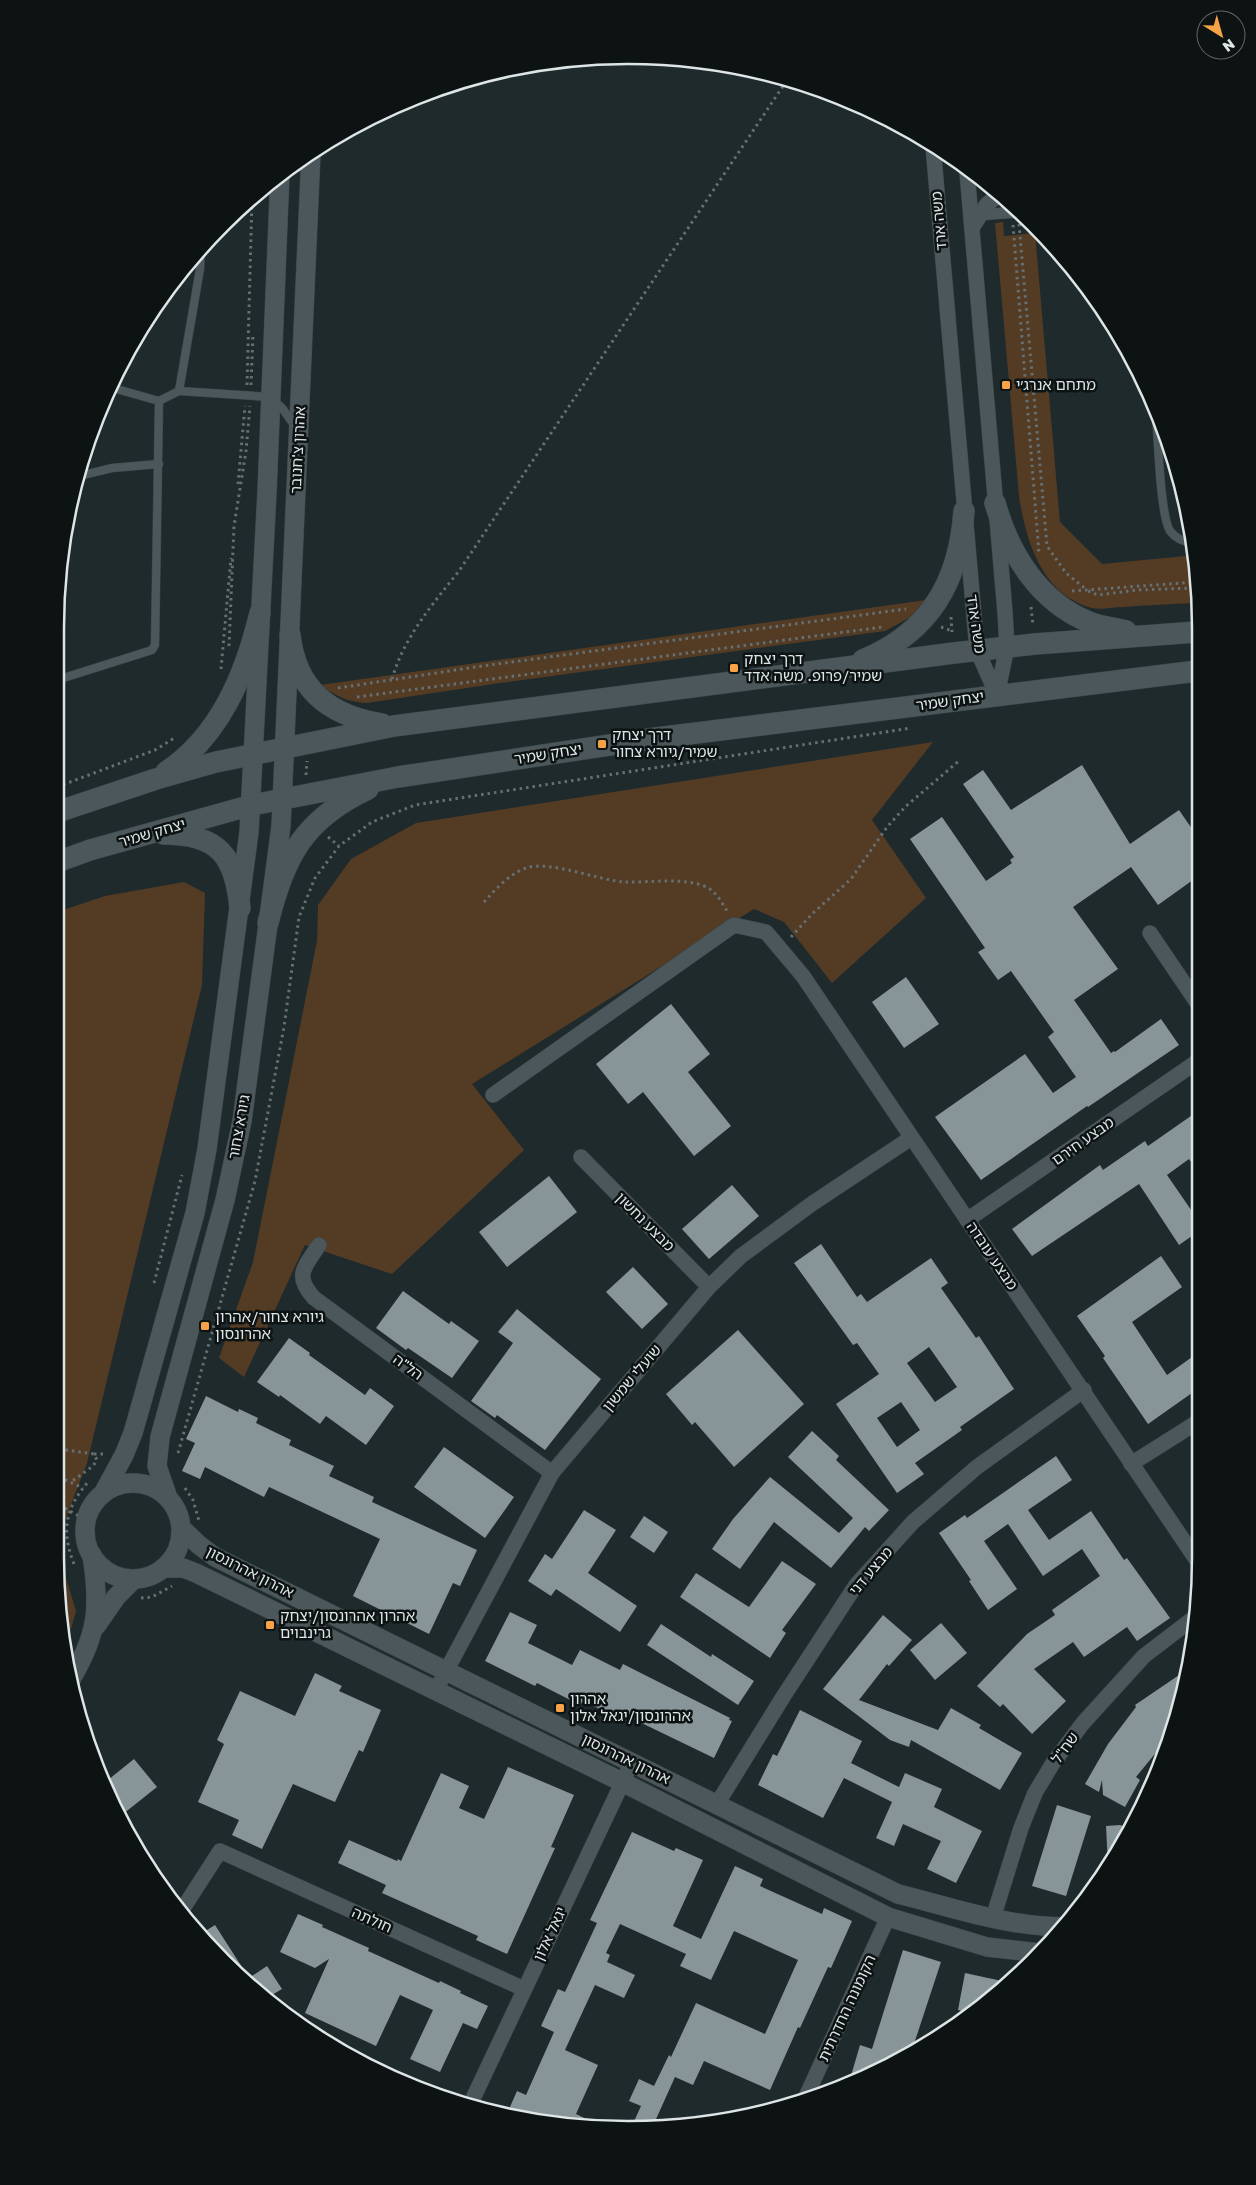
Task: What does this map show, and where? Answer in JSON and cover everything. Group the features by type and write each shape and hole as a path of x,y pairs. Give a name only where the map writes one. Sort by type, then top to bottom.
{"main road":[{"path":"995,503 1009,543 1021,564 1037,584 1060,594 1068,611 1090,622 1146,637"},
{"path":"842,668 885,649 908,635 926,617 941,597 951,575 961,538 964,511"},
{"path":"156,779 178,764 196,747 225,708 246,663 260,614"},
{"path":"64,810 156,779 255,753 394,726 977,650 1192,632"},
{"path":"290,635 299,668 316,695 327,705 343,714 364,721 394,726"},
{"name":"יצחק שמיר","path":"64,860 252,805 398,777 656,738 1192,671"},
{"path":"268,923 278,884 288,860 301,840 316,823 334,808 354,796 398,777"},
{"path":"144,835 183,835 199,838 219,848 232,868 238,885 240,908"}],"street":[{"name":"משה ארד","path":"934,154 977,650 997,695"},
{"name":"אהרון צ'חנובר","path":"285,747 311,162"},
{"name":"משה ארד","path":"968,178 975,221 995,503 1005,612 1006,647 997,695"},
{"name":"אהרון צ'חנובר","path":"255,753 279,185"},
{"path":"975,221 987,204 994,199"},
{"path":"975,221 1010,213"},
{"name":"גיורא צחור","path":"168,1498 157,1466 160,1437 225,1200 242,1121 283,798 285,747"},
{"name":"גיורא צחור","path":"101,1495 124,1456 133,1433 195,1213 207,1149 240,908 252,805 255,753"},
{"path":"493,1095 734,925"},
{"name":"מבצע עובדה","path":"734,925 766,932 803,976 911,1138 1084,1390 1131,1464 1192,1553"},
{"path":"1150,933 1192,995"},
{"name":"מבצע חירם","path":"967,1220 1192,1065"},
{"name":"שועלי שמשון","path":"436,1690 552,1473 709,1287 740,1256 813,1203 911,1138"},
{"name":"מבצע נחשון","path":"581,1157 709,1287"},
{"name":"הל\"ה","path":"319,1245 302,1272 304,1287 314,1298 552,1473"},
{"name":"מבצע דני","path":"717,1804 783,1697 856,1585 913,1522 977,1467 1084,1390"},
{"path":"1131,1464 1192,1425"},
{"path":"76,1672 84,1658 94,1629 97,1608 92,1555 85,1532 86,1520 101,1495 116,1486 130,1483 144,1484 157,1489 175,1506 181,1528 177,1550 164,1568 155,1574 134,1579 121,1578 109,1573 99,1565 92,1555"},
{"name":"אהרון אהרונסון","path":"181,1528 215,1557 446,1669 898,1894 993,1918 1054,1927"},
{"name":"אהרון אהרונסון","path":"164,1568 183,1568 196,1573 622,1782 888,1917 987,1947 1031,1952"},
{"path":"94,1629 116,1597 134,1579"},
{"name":"שח\"ל","path":"993,1918 1021,1828 1036,1793 1053,1763 1083,1723 1144,1656 1188,1622"},
{"name":"יגאל אלון","path":"472,2099 632,1762"},
{"name":"חולתה","path":"185,1906 220,1851 524,1989"},
{"name":"הקומונה החדרתית","path":"809,2091 888,1917"}],"lane":[{"path":"179,391 200,260"},
{"path":"120,390 159,401 179,391 270,397 292,421 299,435"},
{"path":"64,678 152,650 155,645 159,401"},
{"path":"1158,436 1166,523 1177,538 1185,542"},
{"path":"85,474 112,468 159,464"}],"path":[{"path":"392,679 402,648 459,571 783,86"},
{"path":"229,648 234,523 246,451 252,208"},
{"path":"1016,219 1037,538 1042,561"},
{"path":"1017,219 1047,546 1066,573 1086,590 1098,595 1137,590 1191,588"},
{"path":"248,397 254,320"},
{"path":"220,677 234,528"},
{"path":"1005,612 1037,606 1060,594 1074,591 1190,582"},
{"path":"1060,594 1074,591"},
{"path":"316,695 334,689 392,679 916,607 926,617 952,631"},
{"path":"926,617 973,615"},
{"path":"352,697 892,625"},
{"path":"226,671 227,663"},
{"path":"339,846 372,822 415,805 915,727"},
{"path":"64,784 155,750 179,737 155,756"},
{"path":"782,949 812,914 851,879 887,827 904,807 960,760"},
{"path":"484,902 502,883 526,868 554,868 622,882 688,882 704,886 714,892 734,925"},
{"path":"153,1289 184,1165"},
{"path":"64,1450 105,1454 108,1446"},
{"path":"71,1482 93,1466 96,1460 94,1454"},
{"path":"64,1479 101,1495"},
{"path":"182,1483 193,1500 199,1516 199,1545"},
{"path":"64,1507 86,1520"}],"shaded area":[{"path":"1003,222 1004,236 1031,233 1035,238 1060,522 1102,564 1187,556 1191,603 1103,609 1092,608 1075,601 1060,591 1039,564 1026,531 1019,496 995,223"},
{"path":"926,600 909,618 885,631 367,703 342,698 320,685"},
{"path":"933,742 872,820 926,898 832,983 784,922 754,909 472,1084 524,1150 392,1274 305,1245 244,1377 219,1358 253,1262 317,941 318,905 351,859 416,823"},
{"path":"184,882 205,893 202,985 87,1463 64,1523 64,910 105,896"},
{"path":"64,1573 76,1611 70,1634"}],"building":[{"path":"1082,765 1130,844 1179,810 1192,829 1192,881 1158,905 1131,867 1073,907 1118,969 1074,1000 1111,1053 1161,1019 1179,1045 981,1180 935,1117 1025,1054 1053,1093 1076,1077 1048,1037 1054,1032 1011,971 998,980 978,952 985,948 910,839 942,817 986,881 1012,863 1010,860 1014,857 963,784 983,770 1011,810"},
{"path":"906,977 939,1024 904,1048 872,1002"},
{"path":"671,1004 710,1054 688,1072 731,1126 694,1156 643,1092 628,1104 596,1064"},
{"path":"1192,1115 1192,1163 1189,1159 1167,1175 1192,1211 1192,1236 1179,1245 1139,1184 1032,1256 1012,1229 1100,1165 1103,1170 1145,1141 1148,1146"},
{"path":"549,1176 577,1212 507,1267 479,1232"},
{"path":"732,1185 759,1216 709,1259 682,1229"},
{"path":"821,1244 857,1297 861,1294 867,1302 931,1258 948,1283 941,1288 976,1338 979,1336 1014,1389 960,1427 962,1430 915,1463 924,1474 897,1493 836,1404 879,1374 857,1343 853,1345 794,1263","holes":["929,1347 957,1387 935,1402 907,1363","901,1402 920,1430 897,1447 877,1418"]},
{"path":"1161,1256 1182,1287 1132,1322 1167,1375 1192,1357 1192,1393 1148,1424 1077,1316"},
{"path":"633,1267 668,1304 642,1329 606,1292"},
{"path":"403,1291 449,1324 451,1321 479,1341 452,1378 408,1348 406,1350 376,1328"},
{"path":"517,1309 601,1379 545,1450 497,1415 495,1418 471,1401 513,1343 498,1332"},
{"path":"738,1330 804,1404 734,1467 695,1422 692,1425 666,1394"},
{"path":"289,1338 310,1353 309,1355 365,1395 370,1388 394,1406 366,1445 326,1416 320,1424 280,1395 279,1397 257,1382"},
{"path":"206,1396 238,1412 239,1409 258,1418 256,1423 291,1440 289,1445 334,1466 329,1476 374,1497 372,1502 477,1550 460,1586 453,1583 429,1634 353,1596 380,1539 269,1487 264,1497 205,1467 200,1479 182,1471 195,1443 186,1439"},
{"path":"812,1431 839,1456 836,1460 889,1510 869,1531 865,1527 831,1568 774,1522 740,1569 712,1549 733,1519 770,1477 839,1533 853,1518 788,1457"},
{"path":"444,1447 514,1497 485,1538 414,1487"},
{"path":"1056,1456 1072,1480 1028,1510 1049,1540 1091,1511 1124,1560 1127,1558 1170,1618 1137,1641 1127,1627 1084,1657 1073,1642 1034,1669 1066,1701 1032,1734 1003,1704 1000,1707 977,1686 1027,1634 1055,1615 1052,1610 1100,1576 1082,1549 1043,1576 1008,1524 984,1541 1017,1589 988,1610 969,1581 971,1580 939,1533 965,1515 967,1518"},
{"path":"584,1510 616,1530 588,1573 637,1606 620,1632 556,1589 551,1596 528,1581 545,1554 552,1559"},
{"path":"644,1516 668,1532 654,1553 630,1537"},
{"path":"782,1561 816,1584 782,1630 786,1633 770,1658 680,1597 696,1573 749,1607"},
{"path":"510,1612 537,1625 528,1643 572,1665 580,1650 620,1670 623,1664 730,1718 729,1720 732,1721 714,1758 627,1716 625,1721 583,1701 580,1705 537,1683 535,1686 485,1661"},
{"path":"883,1615 912,1640 889,1666 887,1664 859,1700 938,1730 951,1708 981,1725 979,1728 1022,1753 1000,1790 911,1740 909,1747 890,1740 823,1689"},
{"path":"941,1623 967,1653 935,1680 910,1650"},
{"path":"661,1624 711,1657 712,1654 754,1681 738,1705 647,1645"},
{"path":"315,1673 342,1686 339,1691 381,1710 363,1752 359,1750 335,1802 293,1784 262,1849 232,1835 239,1820 198,1802 224,1744 217,1740 240,1691 295,1716"},
{"path":"1179,1675 1173,1703 1157,1751 1136,1777 1140,1780 1125,1807 1103,1795 1102,1780 1099,1792 1085,1784 1108,1744 1136,1707 1135,1705"},
{"path":"800,1710 862,1741 851,1763 899,1787 905,1773 942,1789 934,1807 982,1831 956,1883 927,1869 941,1841 903,1824 894,1846 876,1838 892,1802 844,1778 823,1818 758,1785 773,1754 777,1756"},
{"path":"134,1759 157,1787 125,1812 110,1779"},
{"path":"508,1767 574,1795 551,1847 555,1848 507,1954 476,1940 478,1936 382,1893 386,1885 338,1863 349,1840 401,1861 441,1773 469,1786 459,1808 484,1819"},
{"path":"1057,1805 1091,1816 1066,1896 1032,1886"},
{"path":"1106,1826 1124,1826 1107,1854"},
{"path":"632,1832 674,1851 676,1848 703,1860 673,1926 701,1939 735,1866 763,1879 760,1886 822,1914 824,1908 852,1921 831,1968 828,1967 800,2028 798,2027 770,2090 704,2061 693,2085 675,2077 655,2120 634,2121 641,2106 629,2101 639,2079 654,2086 669,2055 671,2057 696,2003 765,2034 798,1960 734,1931 711,1980 680,1966 686,1954 620,1924 606,1953 610,1955 607,1962 635,1975 624,1998 595,1985 565,2050 598,2065 576,2114 588,2120 509,2108 517,2091 526,2095 554,2032 541,2026 558,1989 565,1992 597,1923 590,1920"},
{"path":"298,1914 369,1948 368,1951 439,1983 440,1981 488,2006 477,2029 463,2023 440,2072 410,2059 433,2010 400,1995 376,2046 305,2013 329,1959 315,1968 280,1952"},
{"path":"215,1925 243,1969 229,1956 206,1931"},
{"path":"903,1950 941,1962 914,2043 851,2075 860,2045 872,2049"},
{"path":"267,1966 282,1989 273,1995 251,1977"},
{"path":"965,1973 1000,1981 962,2011 958,2010"}],"place":[{"name":"מתחם אנרג׳י","path":"1006,385"},
{"name":"דרך יצחק שמיר/פרופ. משה אדד","path":"734,668"},
{"name":"דרך יצחק שמיר/גיורא צחור","path":"602,744"},
{"name":"גיורא צחור/אהרון אהרונסון","path":"205,1326"},
{"name":"אהרון אהרונסון/יצחק גרינבוים","path":"270,1625"},
{"name":"אהרון אהרונסון/יגאל אלון","path":"560,1708"}]}
